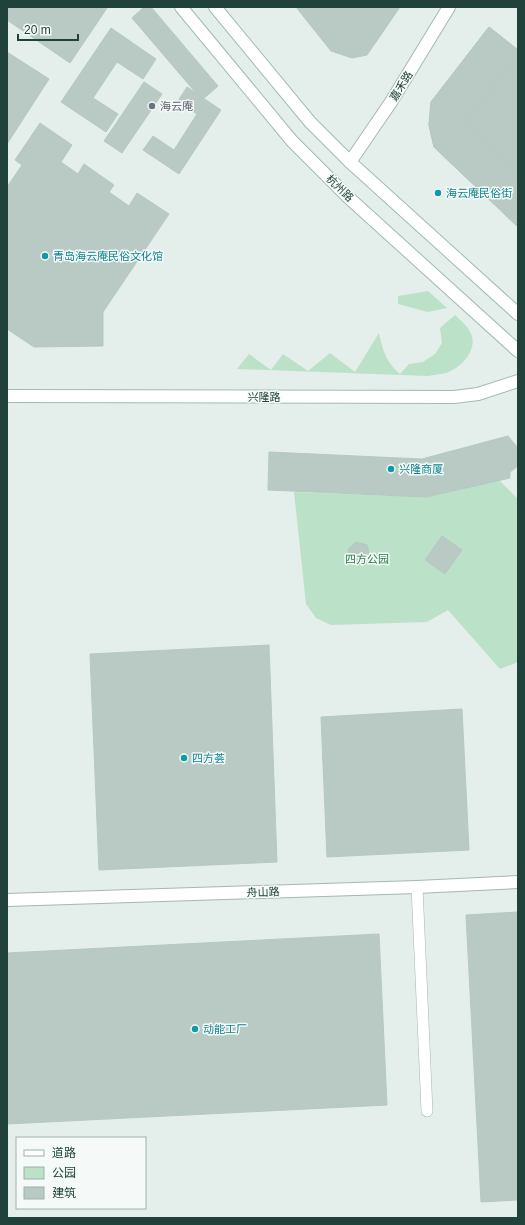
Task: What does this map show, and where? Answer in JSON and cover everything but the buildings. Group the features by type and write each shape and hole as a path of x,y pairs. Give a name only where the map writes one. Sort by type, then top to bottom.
{"street":[{"name":"杭州路","path":"181,7 292,141 349,198 518,351"},
{"path":"215,7 310,122 350,162 518,314"},
{"name":"嘉禾路","path":"350,162 392,102 449,7"},
{"name":"兴隆路","path":"7,396 454,397 478,394 518,381"},
{"name":"舟山路","path":"7,900 417,887 518,882"}],"lane":[{"path":"417,887 427,1111"}],"green space":[{"path":"428,291 447,308 428,312 398,304 398,296"},
{"path":"455,315 470,331 473,340 467,358 452,371 446,373 428,376 237,369 249,354 271,370 283,354 308,371 330,353 355,372 379,333 388,360 400,374 409,364 423,362 435,354 442,343 440,328"},
{"name":"四方公园","path":"499,480 518,499 518,662 500,669 448,610 427,622 331,625 316,618 306,604 294,492 426,497"}],"place":[{"name":"海云庵","path":"152,106"},
{"name":"海云庵民俗街","path":"438,193"},
{"name":"青岛海云庵民俗文化馆","path":"45,256"},
{"name":"兴隆商厦","path":"391,469"},
{"name":"四方荟","path":"184,758"},
{"name":"动能工厂","path":"195,1029"}]}
